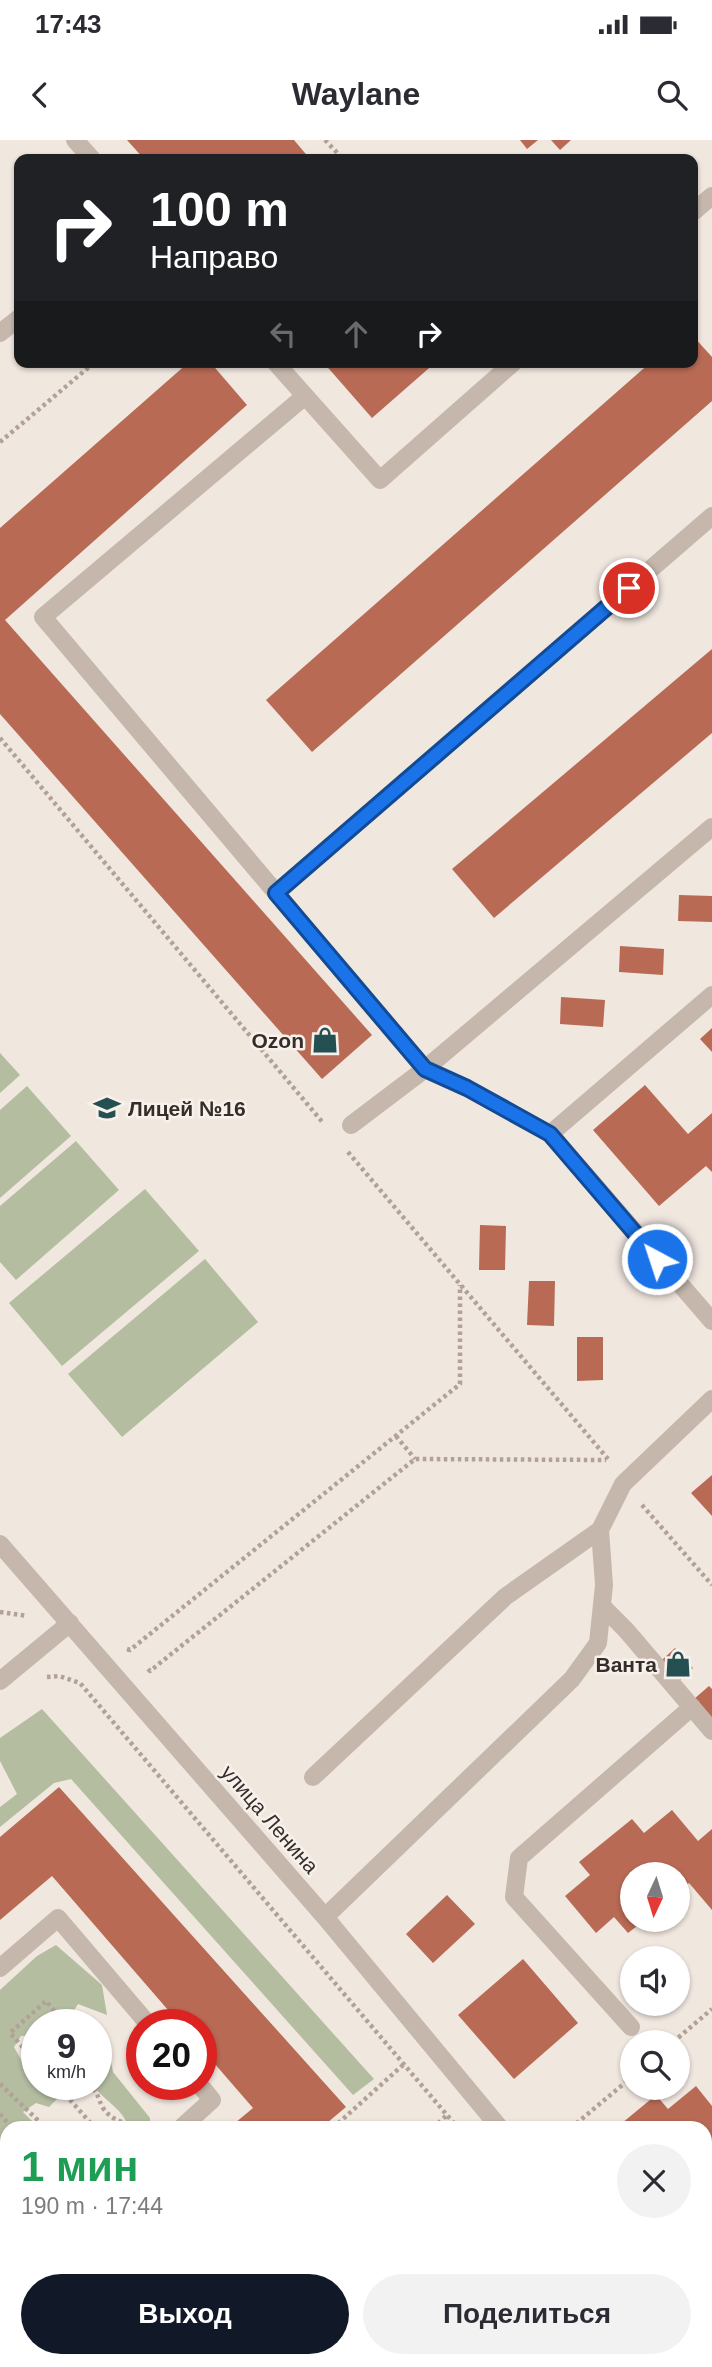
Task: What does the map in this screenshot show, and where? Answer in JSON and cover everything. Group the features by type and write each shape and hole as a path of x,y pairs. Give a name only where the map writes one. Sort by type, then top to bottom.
{"street":[{"path":"75,140 88,154"},
{"path":"698,208 712,196"},
{"path":"280,368 380,480 507,368"},
{"path":"305,396 43,617 425,1069 467,1088 550,1134 712,1321"},
{"path":"276,893 712,516"},
{"path":"351,1125 425,1069 712,827"},
{"path":"550,1134 712,995"},
{"path":"313,1777 505,1597 600,1531 623,1484 712,1399"},
{"path":"325,1917 572,1679 598,1643 604,1585 600,1531"},
{"name":"улица Ленина","path":"0,1544 325,1917 494,2121"},
{"path":"602,1606 626,1630 712,1731"},
{"path":"0,1681 70,1623"},
{"path":"631,2028 514,1897 519,1858 692,1707"},
{"path":"0,1968 58,1918 135,2009"},
{"path":"189,2121 212,2100"}],"path":[{"path":"326,140 339,154"},
{"path":"0,442 88,368"},
{"path":"118,1645 130,1650 460,1384 460,1285"},
{"path":"396,1436 415,1459"},
{"path":"150,1671 415,1459 607,1460 623,1484 712,1585"},
{"path":"0,1612 70,1623"},
{"path":"37,1679 59,1676 80,1683 452,2121"},
{"path":"37,2009 46,2001 53,2009"},
{"path":"687,2030 712,2009"},
{"path":"21,2023 10,2033 21,2045"},
{"path":"341,2121 404,2064"},
{"path":"0,2084 39,2121"},
{"path":"579,2121 620,2087"},
{"path":"70,2100 88,2121"},
{"path":"100,2100 110,2115 123,2121"},
{"path":"441,2121 447,2115"}],"green space":[{"path":"0,1053 20,1075 0,1093"},
{"path":"27,1086 71,1136 0,1198 0,1110"},
{"path":"76,1141 119,1190 16,1280 0,1262 0,1206"},
{"path":"145,1189 199,1251 62,1366 9,1303"},
{"path":"205,1259 258,1322 122,1437 68,1374"},
{"path":"42,1709 374,2079 353,2095 71,1779 54,1783 0,1827 0,1807 17,1794 0,1761 0,1738"},
{"path":"56,1945 102,1985 106,2009 91,2009 78,2004 75,2009 21,2009 21,2036 14,2047 21,2060 21,2100 56,2100 49,2107 36,2103 23,2112 32,2121 0,2121 0,1990 37,1956"},
{"path":"112,2067 126,2088 126,2100 136,2100 150,2121 126,2121 107,2100 112,2100"}],"building":[{"path":"127,140 294,140 306,154 140,154"},
{"path":"520,140 538,140 527,149"},
{"path":"551,140 571,140 560,150"},
{"path":"698,342 712,357 712,401 312,752 266,700 644,368 698,368"},
{"path":"182,368 215,368 247,405 5,620 372,1035 322,1079 0,714 0,528"},
{"path":"328,368 429,368 372,418"},
{"path":"712,649 712,733 494,918 452,869"},
{"path":"679,895 712,896 712,922 678,921"},
{"path":"620,946 664,949 663,975 619,972"},
{"path":"561,997 605,1000 603,1027 560,1024"},
{"path":"712,1028 712,1052 700,1039"},
{"path":"645,1085 688,1134 712,1113 712,1172 706,1166 659,1206 593,1130"},
{"path":"480,1225 506,1226 505,1270 479,1270"},
{"path":"529,1281 555,1281 554,1326 527,1325"},
{"path":"577,1337 603,1337 603,1380 577,1381"},
{"path":"712,1475 712,1516 691,1493"},
{"name":"Ванта","path":"675,1648 693,1668 680,1680 662,1660"},
{"path":"709,1686 712,1689 712,1718 694,1699"},
{"path":"59,1787 346,2107 329,2121 237,2121 253,2108 217,2066 217,2009 167,2009 52,1876 0,1920 0,1837"},
{"path":"672,1810 698,1841 712,1829 712,1910 690,1884 690,1862 620,1862 620,1924 614,1917 596,1933 565,1896 590,1875 579,1862 632,1819 644,1833"},
{"path":"447,1895 475,1924 433,1963 406,1934"},
{"path":"523,1959 578,2023 514,2079 458,2015"},
{"path":"696,2086 712,2106 712,2121 624,2121 650,2100 660,2100 668,2109 679,2100 690,2100 690,2091"}],"place":[{"name":"Ozon","path":"325,1040"},
{"name":"Лицей №16","path":"107,1108"},
{"name":"Ванта","path":"678,1664"}],"route":[{"path":"629,588 276,893 425,1069 467,1088 550,1134 657,1259"}]}
